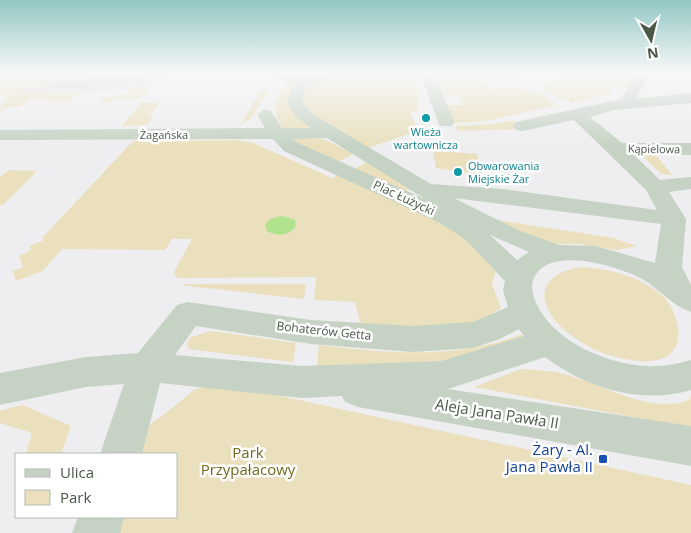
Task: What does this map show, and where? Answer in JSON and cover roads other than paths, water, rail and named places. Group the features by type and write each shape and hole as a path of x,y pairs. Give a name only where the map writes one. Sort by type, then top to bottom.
{"street":[{"name":"Plac Łużycki","path":"295,97 294,103 297,110 328,133 462,212 509,235 557,253"},
{"path":"436,97 446,122"},
{"path":"616,106 627,102 630,97"},
{"path":"522,126 616,106 691,98"},
{"name":"Plac Łużycki","path":"222,134 242,128 268,107 277,133 290,146 308,156 448,218 474,234 520,279"},
{"path":"583,113 581,118 584,122 617,149 654,187 674,219 674,235 669,250 668,267 684,295"},
{"name":"Żagańska","path":"0,135 328,133"},
{"name":"Kąpielowa","path":"617,149 691,149"},
{"path":"654,187 691,183"},
{"path":"427,191 443,190 502,196 674,219"},
{"path":"619,260 669,250"},
{"path":"684,295 652,272 599,254 574,252 557,253 534,261 521,273 517,289 524,313 532,325 548,342 577,361 612,375 648,382 679,380 691,375"},
{"name":"Bohaterów Getta","path":"147,367 188,313 311,332 413,338 473,335 489,330 524,313"},
{"path":"0,389 86,372 147,367 302,382 441,376 548,342"},
{"path":"121,453 147,367"},
{"name":"Aleja Jana Pawła II","path":"302,382 691,446"},
{"path":"96,533 101,518"}],"place":[{"name":"Wieża wartownicza","path":"426,118"},
{"name":"Obwarowania Miejskie Żar","path":"458,172"},
{"name":"Żary - Al. Jana Pawła II","path":"603,459"}],"park label":[{"name":"Park Przypałacowy","path":"248,462"}]}
